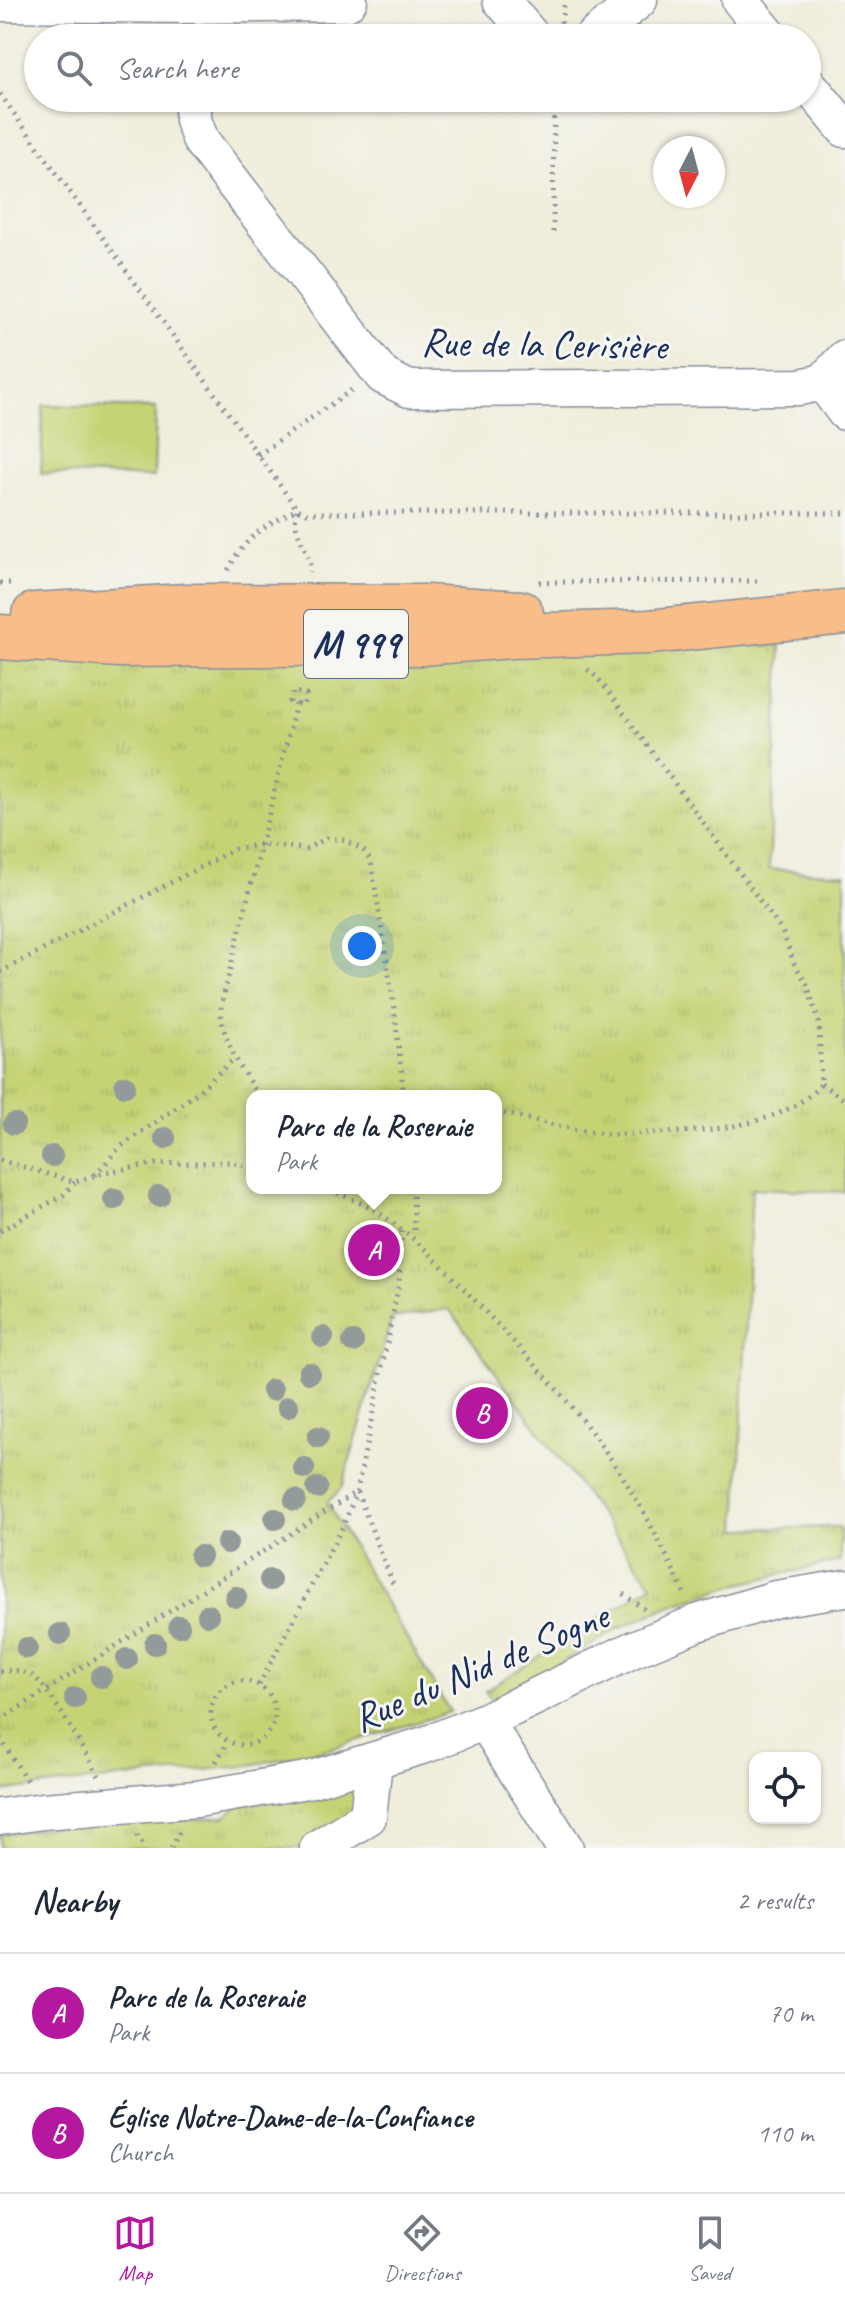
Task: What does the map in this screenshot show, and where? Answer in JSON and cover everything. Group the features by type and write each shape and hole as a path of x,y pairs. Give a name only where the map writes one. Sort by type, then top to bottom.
{"main road":[{"name":"M 999","path":"0,615 56,615 186,606 426,607 711,624"},
{"name":"M 999","path":"0,637 119,645 380,644 649,632 845,612"}],"street":[{"path":"0,3 191,22 346,3 349,0"},
{"path":"501,0 521,24"},
{"path":"609,24 639,0"},
{"path":"740,0 760,24"},
{"path":"821,100 845,129"},
{"name":"Rue de la Cerisière","path":"193,112 201,141 379,371 409,389 800,387 834,370"},
{"path":"834,370 845,412"},
{"name":"Rue du Nid de Sogne","path":"0,1817 197,1799 312,1779 428,1744 485,1721 634,1649 697,1623 776,1599 845,1588"},
{"path":"485,1721 565,1848"},
{"path":"321,1846 368,1817 374,1762"}],"path":[{"path":"0,94 297,509 307,513 845,513"},
{"path":"553,232 554,112"},
{"path":"258,455 379,371"},
{"path":"297,509 294,521 297,537 311,564 308,581"},
{"path":"502,1113 606,1134 706,1132 753,1121 794,1106 811,1096 821,1084 819,1023 807,984 794,963 782,931 598,678 578,662"},
{"path":"254,1090 235,1058 221,1017 221,1006 296,704"},
{"path":"0,972 235,849 262,844 306,849 327,838 345,840 363,850 371,861 394,1006 403,1090"},
{"path":"95,1175 120,1147 197,1093 235,1058"},
{"path":"821,1084 845,1100"},
{"path":"0,1160 75,1182"},
{"path":"0,1231 63,1195 75,1182 95,1175 154,1164 232,1162 246,1166"},
{"path":"345,1194 414,1236 535,1364 607,1454 659,1540 689,1606"},
{"path":"413,1194 414,1236"},
{"path":"259,1685 344,1524 357,1491 399,1283 402,1227"},
{"path":"357,1491 395,1589"},
{"path":"0,1720 357,1491"},
{"path":"0,1672 16,1669 34,1676 45,1689 145,1848"},
{"path":"242,1680 259,1685 271,1695 276,1706 276,1719 271,1730 263,1739 252,1744 240,1745 219,1735 211,1716 215,1695 231,1682 242,1680"}],"green space":[{"path":"43,405 156,408 154,477 41,473"},
{"path":"781,645 769,869 845,874 845,1192 752,1188 737,1529 840,1527 840,1561 730,1586 666,1607 617,1629 542,1675 492,1700 485,1691 652,1585 449,1309 392,1318 342,1487 327,1503 450,1712 323,1751 245,1766 0,1792 0,647"},
{"path":"354,1784 362,1811 301,1848 0,1848 0,1834 138,1816 152,1822 224,1817 238,1806"}],"place":[{"name":"Parc de la Roseraie","path":"374,1250"},
{"name":"Église Notre-Dame-de-la-Confiance","path":"482,1413"}]}
